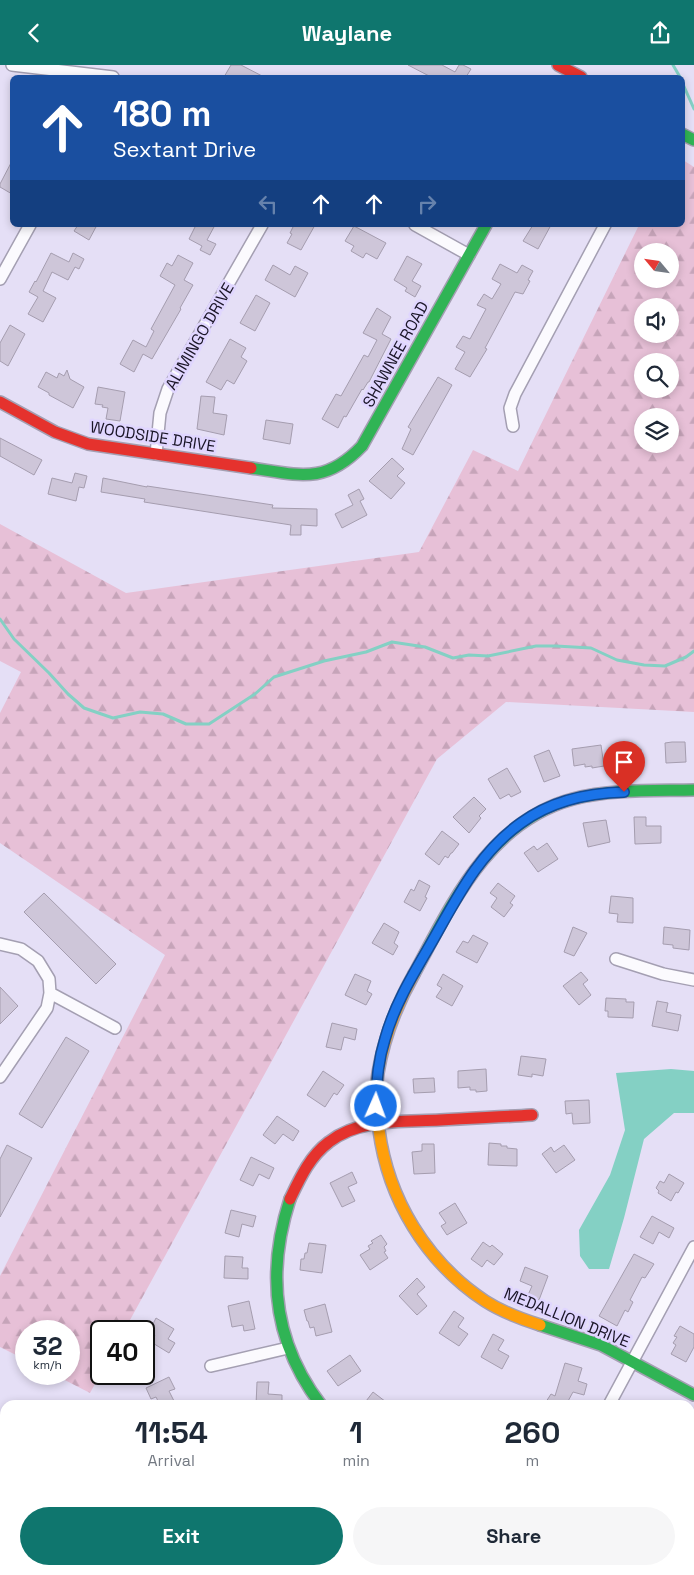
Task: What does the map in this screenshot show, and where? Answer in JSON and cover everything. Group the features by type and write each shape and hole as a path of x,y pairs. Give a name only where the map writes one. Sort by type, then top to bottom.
{"street":[{"path":"12,65 91,72 104,75"},
{"path":"558,65 568,75"},
{"path":"0,279 29,227"},
{"name":"ALIMINGO DRIVE","path":"156,454 160,413 164,397 261,227"},
{"path":"419,227 469,255"},
{"name":"SHAWNEE ROAD","path":"310,474 334,469 342,465 362,446 485,227"},
{"path":"513,426 510,407 515,394 604,227"},
{"name":"WOODSIDE DRIVE","path":"0,402 55,432 76,440 156,454 301,475 310,474"},
{"name":"MEDALLION DRIVE","path":"694,790 607,792 580,796 535,814 502,838 489,851 466,882 403,992 384,1039 378,1072 376,1106 383,1159 392,1189 423,1244 447,1271 476,1295 503,1311 531,1323 593,1342 694,1395"},
{"path":"0,945 18,948 31,954 42,965 49,979 50,993 48,1008 0,1077"},
{"path":"616,959 663,975 694,980"},
{"path":"50,993 115,1028"},
{"path":"318,1400 302,1377 288,1348 276,1291 276,1259 283,1222 293,1192 311,1160 329,1142 347,1131 366,1125 532,1115"},
{"path":"612,1400 694,1247"},
{"path":"211,1366 288,1348"}],"green space":[{"path":"685,161 694,167 694,712 506,702 437,759 130,1320 90,1320 90,1385 94,1385 90,1393 74,1385 80,1385 80,1320 15,1320 15,1354 0,1347 0,1276 165,955 0,843 0,713 21,672 0,661 0,524 126,593 419,552 473,450 518,471 638,227 685,227"}],"shaded area":[{"path":"671,1069 694,1071 694,1113 674,1113 644,1139 609,1269 589,1269 580,1256 579,1230 610,1175 625,1130 616,1073"}],"building":[{"path":"231,65 241,65 260,75 225,75"},
{"path":"408,65 442,65 455,72 459,65 471,69 467,75 427,75"},
{"path":"10,165 10,193 0,187"},
{"path":"77,227 96,227 89,240 74,231"},
{"path":"195,227 214,227 207,240 216,244 210,255 200,250 202,246 189,239"},
{"path":"293,227 314,227 301,250 287,243 292,234 290,233"},
{"path":"353,227 356,227 386,243 377,259 366,253 363,258 351,251 354,246 345,241"},
{"path":"532,227 550,227 538,249 523,241"},
{"path":"51,253 69,262 73,253 84,259 79,269 75,267 68,280 52,272 43,291 56,298 43,322 28,314 38,297 29,292"},
{"path":"178,255 193,263 184,280 193,285 152,359 143,354 134,372 120,364 133,340 146,347 154,331 151,329 175,285 160,276 167,263 172,266"},
{"path":"407,256 422,264 412,281 421,286 415,297 405,291 407,288 394,280"},
{"path":"500,264 517,273 522,265 533,271 523,294 515,292 485,348 487,349 470,377 455,369 465,352 456,347 463,336 470,339 486,309 477,305 484,294 492,299 501,284 492,279"},
{"path":"273,265 290,275 295,266 308,273 295,297 265,280"},
{"path":"256,295 270,303 255,331 240,323"},
{"path":"377,308 391,317 382,334 391,339 369,382 362,389 338,428 322,419 336,394 341,396 364,355 368,357 377,340 363,333"},
{"path":"10,325 25,334 8,366 0,361 0,343"},
{"path":"230,339 246,348 241,357 247,361 234,384 227,380 221,390 206,382"},
{"path":"67,370 70,379 84,387 73,408 38,387 46,372 57,378 59,373 64,376"},
{"path":"438,377 452,385 413,455 402,449 411,429 408,427"},
{"path":"98,387 125,392 120,421 106,419 108,408 95,404"},
{"path":"201,396 215,397 213,413 227,415 224,435 197,429"},
{"path":"266,420 293,424 290,444 263,439"},
{"path":"0,438 42,460 34,475 0,456"},
{"path":"392,458 404,469 397,476 405,483 391,499 369,481"},
{"path":"75,473 87,476 84,488 79,487 76,501 48,494 52,478 72,483"},
{"path":"103,478 147,487 273,505 272,508 317,509 317,526 301,525 301,535 290,535 291,525 144,502 145,499 101,492"},
{"path":"359,489 364,499 360,501 367,515 342,528 335,514 353,505 348,495"},
{"path":"685,742 686,762 666,763 665,743"},
{"path":"601,745 604,766 592,768 592,766 585,767 585,764 574,766 572,749"},
{"path":"641,749 642,764 621,765 620,750"},
{"path":"549,750 560,776 544,782 534,756"},
{"path":"507,768 521,792 511,797 509,794 500,799 488,779"},
{"path":"474,797 486,809 479,816 481,818 469,833 453,817"},
{"path":"634,817 646,817 646,826 661,826 661,843 635,844"},
{"path":"606,820 610,842 588,847 583,823"},
{"path":"442,831 459,844 448,858 445,856 439,865 425,854"},
{"path":"547,843 558,859 538,872 524,853 534,846 537,850"},
{"path":"419,880 430,886 425,897 427,898 420,911 404,902 411,889 414,891"},
{"path":"498,883 515,896 510,903 513,905 504,917 491,907 497,898 490,893"},
{"path":"44,893 116,964 96,984 24,912"},
{"path":"611,896 633,898 633,923 617,922 618,914 609,913"},
{"path":"384,923 399,932 394,943 398,946 393,955 372,943"},
{"path":"573,927 587,933 574,956 564,952"},
{"path":"664,927 690,930 689,950 673,948 673,945 663,944"},
{"path":"473,935 488,943 477,963 456,952 463,941 468,943"},
{"path":"581,972 588,980 583,984 591,995 579,1005 563,986"},
{"path":"355,974 371,981 367,991 372,994 366,1005 345,995"},
{"path":"443,974 463,986 452,1006 436,997 442,988 437,985"},
{"path":"0,987 18,1006 0,1024"},
{"path":"606,998 626,999 626,1002 634,1002 633,1018 608,1017 608,1011 605,1011"},
{"path":"657,1001 668,1003 666,1012 681,1015 678,1031 652,1026"},
{"path":"332,1023 357,1029 355,1040 344,1037 341,1050 326,1047"},
{"path":"66,1037 89,1051 42,1128 19,1114"},
{"path":"521,1056 546,1059 543,1076 532,1074 532,1077 518,1075"},
{"path":"486,1069 487,1091 476,1092 476,1090 470,1090 470,1087 458,1088 458,1071"},
{"path":"323,1071 344,1085 337,1095 334,1093 325,1107 307,1095"},
{"path":"434,1078 435,1092 414,1093 413,1079"},
{"path":"589,1100 590,1123 573,1124 572,1113 566,1114 565,1101"},
{"path":"277,1116 299,1131 293,1141 283,1134 275,1144 263,1135"},
{"path":"489,1143 501,1144 501,1146 507,1146 507,1148 517,1149 517,1166 488,1165"},
{"path":"422,1144 434,1144 435,1173 414,1174 412,1152 422,1151"},
{"path":"7,1145 32,1158 0,1217 0,1159"},
{"path":"564,1145 575,1160 556,1173 542,1154 551,1147 554,1152"},
{"path":"251,1157 274,1168 269,1179 259,1174 253,1186 240,1180"},
{"path":"352,1172 357,1183 348,1187 355,1201 342,1207 330,1183"},
{"path":"669,1174 684,1183 671,1201 658,1193 659,1191 656,1188 660,1181 664,1183"},
{"path":"455,1203 467,1223 447,1235 441,1226 446,1223 439,1213"},
{"path":"231,1210 256,1216 253,1227 242,1224 239,1237 225,1233"},
{"path":"652,1216 674,1228 669,1238 659,1232 653,1244 640,1237"},
{"path":"381,1235 387,1244 384,1247 386,1251 384,1252 388,1258 370,1270 360,1255 370,1249 368,1246 373,1243 371,1241"},
{"path":"483,1242 490,1247 492,1245 503,1254 494,1265 487,1260 482,1267 471,1259"},
{"path":"309,1243 326,1245 322,1273 300,1270 301,1259 304,1259 305,1253 307,1253"},
{"path":"634,1254 654,1264 645,1278 642,1277 630,1300 633,1302 628,1312 625,1310 617,1326 599,1316"},
{"path":"225,1256 243,1257 242,1268 248,1268 248,1279 224,1278"},
{"path":"525,1267 548,1276 539,1300 528,1295 532,1286 520,1281"},
{"path":"417,1278 425,1287 417,1294 427,1306 417,1315 399,1296"},
{"path":"249,1301 255,1329 244,1331 243,1325 232,1327 228,1306"},
{"path":"325,1304 332,1332 316,1336 314,1327 310,1328 304,1310"},
{"path":"454,1311 464,1318 458,1327 468,1334 459,1346 439,1333"},
{"path":"156,1318 174,1329 168,1339 175,1343 169,1353 155,1344"},
{"path":"680,1326 694,1334 694,1347 686,1362 671,1354 676,1345 673,1343 677,1337 674,1336"},
{"path":"493,1334 504,1340 498,1350 509,1356 502,1369 481,1357"},
{"path":"350,1355 361,1371 338,1386 327,1371"},
{"path":"565,1363 582,1368 578,1381 587,1384 584,1395 573,1392 569,1400 547,1400 551,1394 555,1396"},
{"path":"169,1377 175,1389 169,1391 174,1400 158,1400 156,1397 151,1399 146,1388"},
{"path":"257,1382 269,1382 268,1394 282,1395 282,1400 256,1400"},
{"path":"373,1392 383,1400 367,1400"}],"waterway":[{"path":"673,65 679,75"},
{"path":"685,89 694,109"},
{"path":"0,619 14,639 84,708 113,718 140,712 163,714 186,724 209,724 255,694 274,677 324,661 366,652 392,642 425,647 453,658 469,655 488,656 536,646 591,648 617,660 644,665 665,666 686,657 694,651"}],"traffic: fast":[{"path":"685,136 694,140"},
{"path":"251,468 297,474 323,472 336,467 362,446 485,227"},
{"path":"414,974 443,920 476,869 495,846 518,826 543,810 587,796 633,791 694,790"},
{"path":"290,1199 282,1227 278,1254 278,1306 284,1332 293,1357 305,1381 318,1400"},
{"path":"540,1325 601,1345 694,1395"}],"traffic: slow":[{"path":"414,974 392,1022 377,1080 376,1102 378,1123 391,1180 413,1227 445,1268 491,1305 540,1325"}],"traffic: jam":[{"path":"558,65 577,75"},
{"path":"0,402 55,432 88,444 251,468"},
{"path":"290,1199 302,1175 316,1154 341,1134 354,1129 382,1123 532,1115"}],"route":[{"path":"376,1106 378,1072 384,1039 390,1023 403,992 475,868 502,838 535,814 580,796 607,792 624,792"}]}
